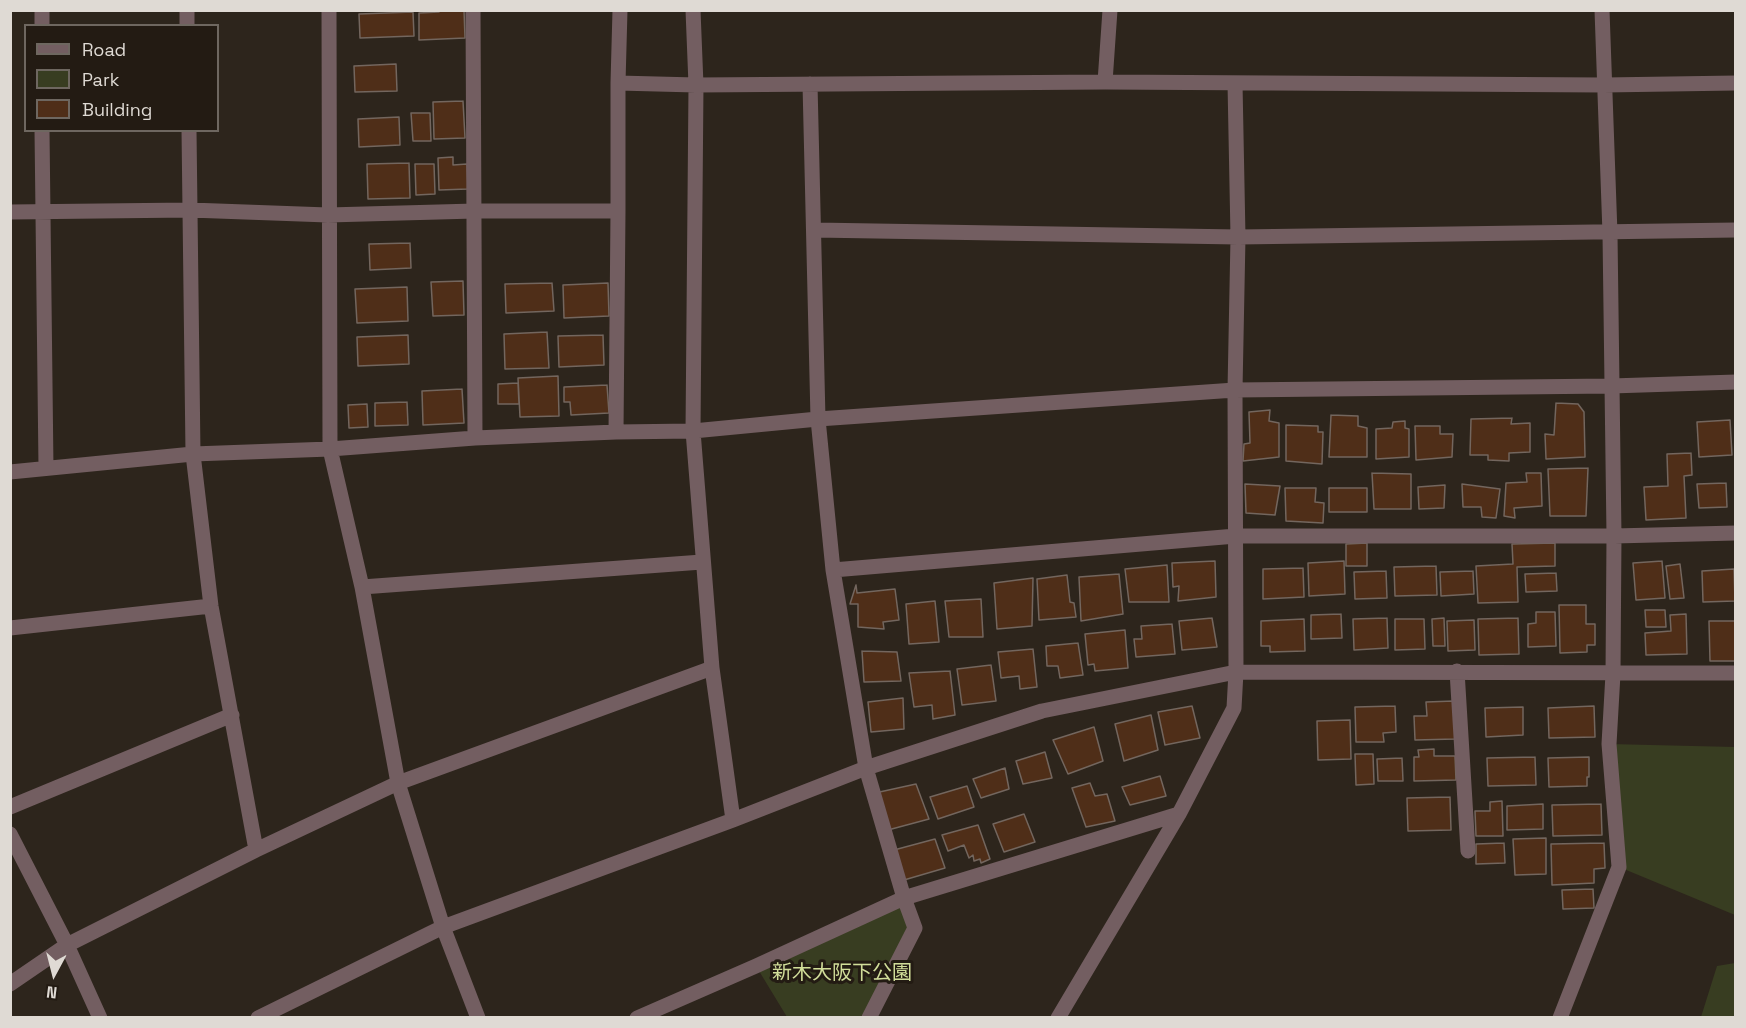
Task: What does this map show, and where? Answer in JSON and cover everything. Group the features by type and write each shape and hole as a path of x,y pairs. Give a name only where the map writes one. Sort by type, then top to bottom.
{"street":[{"path":"329,10 330,449 362,587 398,783 443,927 478,1017"},
{"path":"473,10 475,438"},
{"path":"616,432 620,10"},
{"path":"693,10 696,85 693,431 712,668 733,820"},
{"path":"1105,82 1110,10"},
{"path":"1560,1017 1619,867 1609,744 1613,674 1614,536 1610,234 1602,10"},
{"path":"618,83 696,85 1105,82 1604,85 1736,83"},
{"path":"1058,1017 1179,814 1234,708 1238,237 1235,83"},
{"path":"810,84 818,419 833,570 866,768 915,928 869,1017"},
{"path":"42,132 46,468"},
{"path":"189,132 193,454 211,606 256,850"},
{"path":"10,213 190,210 328,215 475,211 618,211"},
{"path":"815,230 1238,237 1610,234 1736,230"},
{"path":"10,472 193,454 330,449 475,438 693,431 818,419 1235,390 1611,386 1736,382"},
{"path":"833,570 1236,536 1614,536 1736,533"},
{"path":"362,587 702,562"},
{"path":"10,628 211,606"},
{"path":"10,984 67,945 256,850 398,783 712,668"},
{"path":"1457,671 1468,851"},
{"path":"258,1017 443,927 733,820 866,768 1042,711 1236,672 1736,673"},
{"path":"10,807 232,715"},
{"path":"641,1017 904,898 1179,814"},
{"path":"10,834 67,945 100,1017"}],"green space":[{"path":"1609,744 1735,747 1735,915 1619,867"},
{"name":"新木大阪下公園","path":"904,898 915,928 869,1017 787,1017 756,966"},
{"path":"1735,963 1735,1017 1701,1017 1717,966"}],"building":[{"path":"439,10 464,10 465,38 419,40 419,13 439,12"},
{"path":"413,12 414,36 360,38 359,14"},
{"path":"396,64 397,91 355,92 354,66"},
{"path":"463,101 465,138 434,139 433,102"},
{"path":"411,113 430,113 431,141 413,141"},
{"path":"399,117 400,145 359,147 358,119"},
{"path":"453,157 453,165 467,164 468,189 439,190 438,158"},
{"path":"409,163 410,198 368,199 367,164"},
{"path":"415,164 434,164 435,194 416,195"},
{"path":"410,243 411,268 370,270 369,244"},
{"path":"463,281 464,315 433,316 431,282"},
{"path":"552,283 554,311 506,313 505,284"},
{"path":"608,283 609,316 564,318 563,285"},
{"path":"407,287 408,321 357,323 355,289"},
{"path":"547,332 549,368 505,369 504,334"},
{"path":"408,335 409,364 358,366 357,337"},
{"path":"603,335 604,365 559,367 558,336"},
{"path":"558,376 559,416 520,417 518,378"},
{"path":"518,383 519,404 498,404 498,384"},
{"path":"607,385 609,413 571,415 570,402 564,402 564,387"},
{"path":"462,389 464,423 423,425 422,391"},
{"path":"407,402 408,425 375,426 375,403"},
{"path":"1556,403 1578,404 1584,412 1585,457 1546,459 1545,434 1554,435"},
{"path":"367,404 368,427 349,428 348,405"},
{"path":"1270,410 1269,421 1279,423 1279,457 1243,461 1244,444 1250,443 1249,412"},
{"path":"1331,415 1358,416 1358,426 1367,428 1367,457 1329,457"},
{"path":"1512,418 1511,424 1530,423 1530,452 1509,453 1509,461 1488,460 1488,455 1470,455 1471,419"},
{"path":"1730,420 1732,455 1699,457 1697,422"},
{"path":"1405,421 1405,428 1409,429 1409,457 1376,459 1376,429 1392,428 1393,422"},
{"path":"1286,425 1318,426 1318,432 1323,432 1322,464 1286,461"},
{"path":"1415,426 1440,426 1440,434 1453,434 1452,457 1416,460"},
{"path":"1691,453 1692,475 1684,476 1686,518 1646,520 1644,487 1668,486 1667,454"},
{"path":"1588,468 1586,516 1550,516 1548,469"},
{"path":"1372,473 1411,474 1411,509 1374,509"},
{"path":"1526,473 1541,473 1542,506 1514,508 1515,518 1504,516 1506,483 1527,482"},
{"path":"1726,483 1727,507 1699,508 1697,484"},
{"path":"1245,484 1280,486 1275,515 1246,513"},
{"path":"1462,484 1500,489 1496,518 1482,517 1481,507 1463,507"},
{"path":"1445,485 1444,508 1419,509 1418,487"},
{"path":"1285,488 1316,488 1315,502 1324,503 1323,523 1286,521"},
{"path":"1329,488 1367,488 1367,512 1329,512"},
{"path":"1367,543 1367,566 1346,566 1346,544"},
{"path":"1555,543 1555,566 1517,567 1518,602 1478,603 1476,566 1513,564 1512,544"},
{"path":"1215,561 1216,597 1178,601 1179,586 1173,587 1172,563"},
{"path":"1344,561 1345,594 1309,596 1308,563"},
{"path":"1662,561 1665,598 1636,600 1633,563"},
{"path":"1680,564 1684,598 1670,599 1666,566"},
{"path":"1167,565 1169,602 1129,602 1125,569"},
{"path":"1436,566 1437,595 1395,596 1394,567"},
{"path":"1303,568 1304,597 1263,599 1263,569"},
{"path":"1734,569 1735,601 1703,602 1702,571"},
{"path":"1386,571 1387,598 1355,599 1354,572"},
{"path":"1473,571 1474,594 1441,596 1440,572"},
{"path":"1556,573 1557,591 1526,592 1525,574"},
{"path":"1119,574 1123,614 1081,621 1079,577"},
{"path":"1067,575 1070,602 1074,603 1076,617 1039,620 1037,579"},
{"path":"1033,578 1032,626 997,629 994,583"},
{"path":"856,585 857,593 895,589 899,620 883,622 884,629 858,627 858,604 850,604"},
{"path":"981,599 983,637 949,637 945,601"},
{"path":"935,601 939,642 909,644 906,604"},
{"path":"1559,605 1586,605 1586,624 1595,624 1595,645 1587,645 1587,652 1560,653"},
{"path":"1645,610 1665,610 1666,627 1646,627"},
{"path":"1536,612 1555,612 1556,646 1528,647 1528,624 1536,623"},
{"path":"1341,614 1342,638 1311,639 1311,615"},
{"path":"1686,614 1687,654 1646,655 1645,633 1671,631 1670,615"},
{"path":"1212,618 1217,647 1182,650 1179,621"},
{"path":"1387,618 1388,648 1354,650 1353,619"},
{"path":"1444,618 1445,646 1433,646 1432,619"},
{"path":"1518,618 1519,654 1479,655 1478,619"},
{"path":"1304,619 1305,651 1270,652 1270,646 1261,646 1261,621"},
{"path":"1395,619 1424,619 1425,649 1395,650"},
{"path":"1474,620 1475,650 1448,651 1447,621"},
{"path":"1709,621 1736,621 1736,661 1710,661"},
{"path":"1172,624 1175,654 1136,657 1134,639 1142,639 1141,626"},
{"path":"1125,630 1128,668 1095,671 1094,664 1088,665 1085,634"},
{"path":"1078,643 1083,675 1060,678 1058,666 1047,666 1046,646"},
{"path":"1033,649 1037,687 1020,689 1019,676 1001,678 998,652"},
{"path":"862,651 897,652 901,681 864,682"},
{"path":"991,665 996,701 962,705 957,669"},
{"path":"950,671 955,715 933,719 932,705 914,707 909,673"},
{"path":"903,698 904,729 871,732 868,702"},
{"path":"1454,701 1455,739 1415,740 1414,716 1427,716 1426,702"},
{"path":"1192,706 1200,738 1165,745 1158,712"},
{"path":"1395,706 1396,732 1383,733 1384,742 1356,742 1355,707"},
{"path":"1594,706 1595,737 1549,738 1548,708"},
{"path":"1523,707 1523,735 1486,737 1485,708"},
{"path":"1151,715 1158,750 1124,761 1115,724"},
{"path":"1350,720 1351,759 1318,760 1317,721"},
{"path":"1094,727 1103,761 1068,774 1053,740"},
{"path":"1434,749 1434,756 1455,756 1456,780 1414,781 1414,757 1419,757 1418,750"},
{"path":"1045,752 1052,778 1023,784 1016,761"},
{"path":"1355,754 1373,754 1374,784 1356,785"},
{"path":"1535,757 1536,785 1488,786 1487,758"},
{"path":"1589,757 1587,786 1549,787 1548,758"},
{"path":"1402,758 1403,781 1378,781 1377,759"},
{"path":"1005,768 1009,789 981,798 973,779"},
{"path":"1160,776 1166,796 1130,805 1122,787"},
{"path":"1090,783 1095,796 1107,794 1115,821 1086,827 1072,788"},
{"path":"916,784 929,819 888,830 875,793"},
{"path":"967,786 974,807 938,819 930,797"},
{"path":"1450,797 1451,830 1408,831 1407,798"},
{"path":"1502,801 1503,836 1476,836 1475,811 1490,811 1490,802"},
{"path":"1543,804 1543,829 1507,830 1507,806"},
{"path":"1601,804 1602,835 1553,836 1552,805"},
{"path":"1024,814 1035,842 1004,852 993,824"},
{"path":"978,825 990,859 981,863 980,859 974,861 973,855 969,858 964,845 948,851 942,835"},
{"path":"1546,838 1546,874 1515,875 1513,839"},
{"path":"935,839 945,868 904,880 894,850"},
{"path":"1504,843 1505,863 1476,864 1476,844"},
{"path":"1604,843 1605,868 1594,869 1594,883 1552,885 1551,844"},
{"path":"1593,889 1594,908 1563,909 1562,890"}]}
